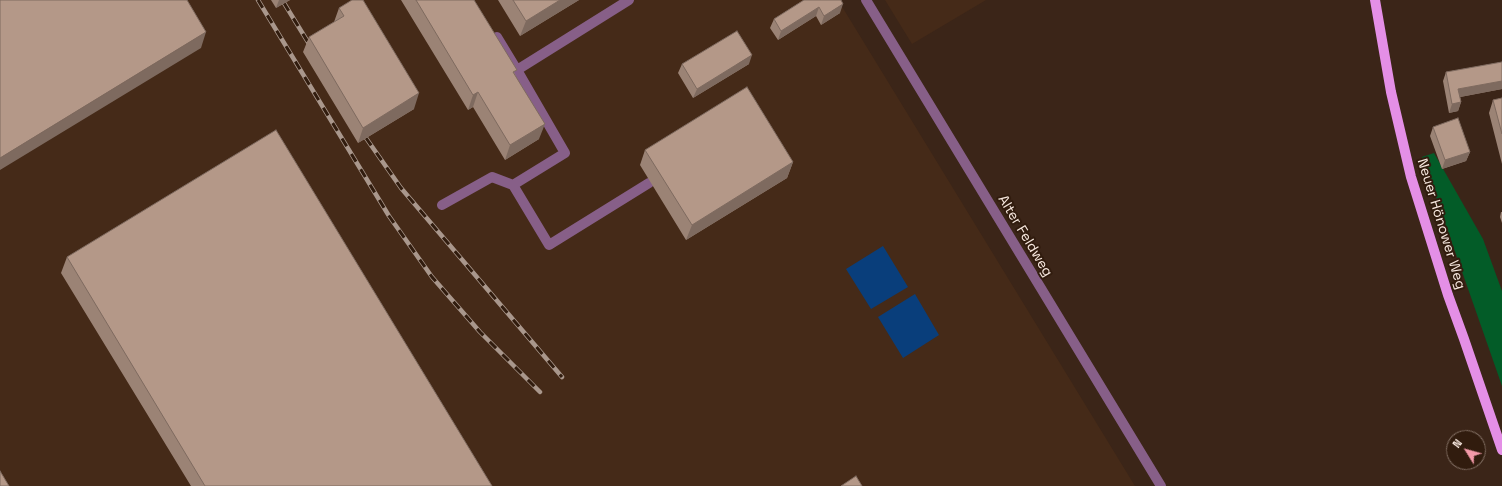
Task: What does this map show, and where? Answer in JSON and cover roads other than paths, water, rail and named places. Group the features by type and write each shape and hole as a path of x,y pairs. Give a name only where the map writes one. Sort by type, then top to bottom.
{"main road":[{"name":"Neuer Hönower Weg","path":"1376,0 1391,92 1411,177 1448,295 1502,450"}],"street":[{"name":"Alter Feldweg","path":"866,0 1161,486"},
{"path":"517,70 622,2"},
{"path":"493,32 565,153 513,185"},
{"path":"442,205 492,177 513,185 549,245 649,183"}],"water":[{"path":"883,246 908,287 871,309 846,269"},
{"path":"915,294 939,335 903,358 878,317"}],"railway":[{"path":"258,0 389,216 432,277 480,332 540,392"},
{"path":"284,3 311,47"},
{"path":"366,138 401,188 562,377"}]}
